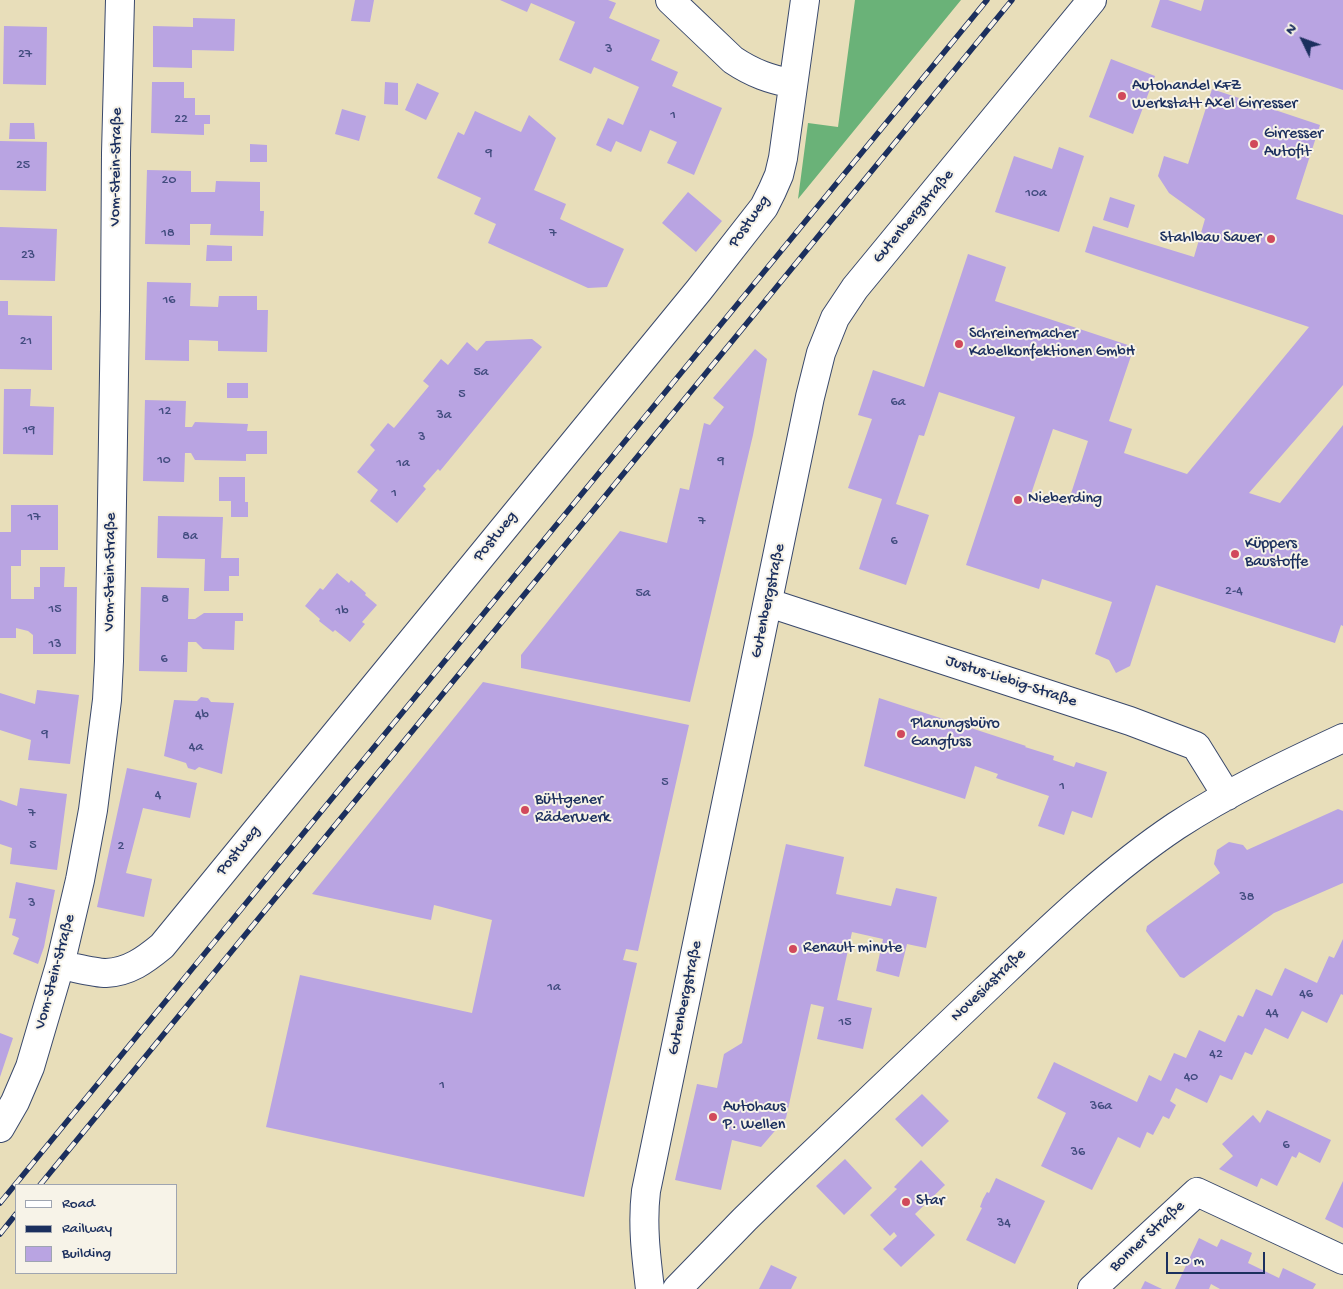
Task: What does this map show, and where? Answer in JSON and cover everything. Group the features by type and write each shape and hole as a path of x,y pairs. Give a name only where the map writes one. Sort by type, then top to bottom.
{"street":[{"name":"Vom-Stein-Straße","path":"0,1128 15,1102 30,1067 60,965 80,880 103,740 108,690 112,550 116,310 116,153 120,0"},
{"path":"670,0 733,60 761,76 794,84"},
{"name":"Postweg","path":"60,965 105,973 119,971 134,966 162,946 754,222 768,199 779,175 783,158 805,0"},
{"name":"Gutenbergstraße","path":"650,1289 644,1227 646,1191 810,397 821,354 835,318 855,288 1092,0"},
{"name":"Justus-Liebig-Straße","path":"768,603 1121,718 1196,746 1228,796"},
{"name":"Novesiastraße","path":"677,1289 759,1205 1077,903 1117,869 1175,826 1298,759 1343,738"},
{"name":"Bonner Straße","path":"1092,1289 1197,1192 1343,1260"}],"green space":[{"path":"855,0 961,0 798,199 808,123 838,127"}],"building":[{"path":"355,0 374,0 370,22 351,21"},
{"path":"500,0 608,0 616,3 609,18 660,40 651,60 678,72 672,86 722,108 694,175 667,163 677,142 650,130 641,152 616,141 611,152 596,145 608,118 623,125 639,87 594,67 591,74 559,60 575,22 531,3 527,12"},
{"path":"1160,0 1168,0 1201,11 1204,0 1343,0 1343,90 1151,27"},
{"path":"193,18 235,19 234,51 192,50 192,68 153,67 153,26 193,27"},
{"path":"4,26 47,27 46,85 3,84"},
{"name":"Autohandel KFZ Werkstatt Axel Girresser","path":"1111,59 1155,76 1133,134 1089,117"},
{"path":"152,82 184,82 184,98 195,98 195,115 210,115 210,124 204,124 204,135 151,133"},
{"path":"385,82 398,83 398,105 384,104"},
{"path":"417,83 439,93 426,120 405,110"},
{"path":"1212,89 1320,125 1296,199 1343,215 1343,385 1249,493 1280,503 1343,425 1343,626 1341,625 1335,643 1156,585 1130,666 1116,673 1109,660 1095,654 1112,602 1042,579 1039,589 966,565 1015,417 939,392 924,436 919,435 896,504 929,515 906,585 859,569 882,499 848,488 872,419 858,415 873,370 924,387 968,254 1006,267 995,301 1134,347 1109,421 1132,429 1124,453 1187,474 1309,327 1085,252 1093,226 1194,257 1205,219 1169,193 1158,176 1164,156 1188,164","holes":["1053,429 1088,441 1067,506 1031,494"]},
{"path":"342,109 366,116 359,141 335,134"},
{"path":"475,111 521,132 529,115 556,138 534,190 566,204 560,219 624,249 607,287 588,288 488,243 496,224 474,214 481,198 437,178 458,132 464,135"},
{"path":"10,123 34,123 35,139 9,139"},
{"path":"0,141 47,142 46,191 0,190"},
{"path":"250,144 267,145 267,162 250,162"},
{"path":"1059,147 1084,156 1059,232 995,212 1014,156 1052,169"},
{"path":"147,170 191,171 191,192 215,192 216,181 260,182 260,211 264,211 263,236 210,235 211,224 190,224 190,245 145,244"},
{"path":"688,192 722,221 696,252 662,223"},
{"path":"1110,197 1135,205 1128,228 1103,220"},
{"path":"0,227 57,229 55,281 0,280"},
{"path":"207,245 232,246 232,261 206,261"},
{"path":"147,282 191,283 190,306 218,307 219,296 257,296 257,310 268,310 267,352 218,351 218,341 189,340 189,361 145,360"},
{"path":"0,301 8,301 8,315 52,316 52,370 0,369"},
{"path":"532,339 542,347 440,471 438,469 423,486 426,489 397,523 370,501 378,490 357,472 375,450 370,445 388,423 394,428 429,386 423,381 441,359 448,365 467,342 477,351 486,341"},
{"path":"755,349 767,359 753,435 690,702 521,668 521,655 620,531 667,543 680,488 689,490 704,423 710,425 724,407 713,398"},
{"path":"227,383 248,383 248,398 227,398"},
{"path":"4,389 31,389 30,406 54,407 53,455 3,454"},
{"path":"145,400 186,401 185,427 192,427 195,422 248,424 247,431 267,431 267,454 246,454 246,461 195,460 191,453 185,453 184,482 143,481"},
{"path":"219,477 245,477 245,502 248,502 248,517 231,517 231,501 219,501"},
{"path":"11,505 58,505 58,550 21,550 21,566 11,566 11,599 34,599 34,587 40,587 40,567 65,567 64,587 77,587 76,654 33,654 33,635 28,631 16,628 16,638 0,638 0,532 11,532"},
{"path":"158,516 223,517 221,558 239,558 239,576 229,576 229,591 204,591 205,559 157,558"},
{"path":"337,573 349,583 351,580 377,605 362,622 365,624 350,642 335,630 333,632 319,621 320,619 305,606 320,588 323,590"},
{"path":"141,587 189,588 188,619 195,619 204,613 243,613 243,621 235,621 234,650 203,649 196,642 188,642 187,672 139,671"},
{"path":"483,682 689,725 638,951 626,949 623,960 637,963 584,1197 266,1127 300,975 472,1013 492,920 434,905 431,920 312,894"},
{"path":"37,690 79,695 70,764 28,760 31,740 0,730 0,693 35,704"},
{"path":"201,697 208,698 211,702 234,703 222,774 199,767 195,770 188,768 186,763 164,756 174,700 197,701"},
{"path":"879,698 1026,746 1054,756 1053,760 1074,767 1076,762 1107,772 1092,818 1072,811 1064,835 1038,826 1049,796 996,778 998,774 975,766 965,799 864,766"},
{"path":"127,768 197,783 190,818 143,808 126,873 152,879 144,917 97,907"},
{"path":"20,788 67,794 57,870 10,864 12,848 0,844 0,800 17,806"},
{"path":"1338,809 1343,811 1343,883 1274,913 1184,978 1180,977 1146,931 1147,926 1220,873 1214,864 1217,850 1229,842 1243,845 1247,850"},
{"path":"786,844 844,857 836,894 891,906 896,888 937,897 926,948 907,944 899,977 876,971 883,939 852,932 837,1000 872,1008 863,1049 817,1039 824,1007 811,1004 786,1118 761,1147 732,1140 721,1190 675,1180 697,1084 717,1088 724,1054 742,1043"},
{"path":"16,882 55,890 44,947 38,964 13,954 19,938 12,935 16,919 9,918"},
{"path":"1343,939 1343,995 1341,994 1327,1023 1302,1011 1288,1039 1265,1028 1252,1055 1245,1052 1232,1080 1220,1075 1207,1103 1176,1088 1170,1101 1176,1105 1169,1119 1163,1116 1153,1135 1147,1132 1140,1148 1118,1137 1092,1190 1041,1166 1066,1113 1037,1098 1054,1062 1137,1102 1149,1075 1161,1081 1174,1053 1186,1058 1199,1030 1225,1042 1238,1015 1243,1017 1256,989 1272,996 1285,968 1317,983 1329,956 1334,958"},
{"path":"0,1033 13,1038 0,1077"},
{"path":"922,1094 949,1121 922,1147 895,1119"},
{"path":"1267,1110 1331,1140 1320,1163 1299,1152 1296,1158 1292,1156 1277,1186 1261,1178 1257,1187 1219,1169 1233,1156 1222,1144 1253,1115 1260,1123"},
{"path":"845,1159 872,1188 844,1215 816,1186"},
{"name":"Star","path":"921,1160 945,1185 915,1214 935,1235 901,1267 883,1249 897,1236 894,1232 890,1236 870,1215 897,1189 894,1187"},
{"path":"996,1178 1045,1201 1015,1264 966,1240 982,1208 980,1207 983,1199 987,1192 989,1193"},
{"path":"1343,1181 1343,1228 1325,1219"},
{"path":"1199,1238 1217,1247 1221,1239 1252,1253 1248,1263 1279,1278 1283,1268 1316,1284 1313,1289 1220,1289 1211,1284 1209,1289 1175,1289"},
{"path":"771,1265 797,1277 791,1289 759,1289"},
{"path":"1145,1281 1162,1289 1141,1289"}],"railway":[{"path":"16,1184 987,0"},
{"path":"41,1184 1012,0"},
{"path":"0,1203 15,1185"},
{"path":"0,1234 15,1215"}],"place":[{"name":"Autohandel KFZ Werkstatt Axel Girresser","path":"1122,96"},
{"name":"Girresser Autofit","path":"1254,144"},
{"name":"Stahlbau Sauer","path":"1271,239"},
{"name":"Schreinermacher Kabelkonfektionen GmbH","path":"959,344"},
{"name":"Nieberding","path":"1018,500"},
{"name":"Küppers Baustoffe","path":"1235,554"},
{"name":"Planungsbüro Gangfuss","path":"901,734"},
{"name":"Büttgener RäderWerk","path":"525,810"},
{"name":"Renault minute","path":"793,949"},
{"name":"Autohaus P. Wellen","path":"713,1117"},
{"name":"Star","path":"906,1202"}]}
